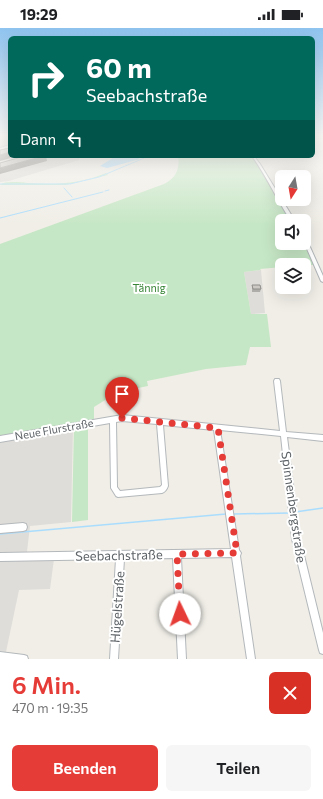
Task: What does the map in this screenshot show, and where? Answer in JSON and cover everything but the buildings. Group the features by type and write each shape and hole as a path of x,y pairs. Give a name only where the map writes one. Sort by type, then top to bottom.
{"street":[{"path":"260,164 289,214"},
{"path":"310,250 323,281"},
{"name":"Spinnenbergstraße","path":"277,381 296,539 323,650"},
{"name":"Neue Flurstraße","path":"0,439 113,419 141,418 160,422 323,438"},
{"path":"113,419 114,488 118,494 162,490 165,486 160,422"},
{"path":"218,428 251,659"},
{"path":"0,529 23,526"},
{"name":"Seebachstraße","path":"0,557 237,553"},
{"path":"177,554 182,659"},
{"name":"Hügelstraße","path":"114,659 120,556"},
{"path":"0,656 24,659"}],"shaded area":[{"path":"0,164 64,164 9,181 0,182"},
{"path":"261,270 265,313 251,314 244,272"},
{"path":"73,426 71,522 30,526 26,560 54,559 50,589 19,590 6,652 0,651 0,439"}],"green space":[{"name":"Tännig","path":"178,164 258,164 275,193 275,206 283,206 287,214 275,214 275,250 307,250 311,258 275,258 275,268 244,272 251,314 267,314 271,347 250,347 246,365 206,369 147,381 148,386 118,392 94,407 94,421 88,422 88,520 72,522 74,425 0,438 0,244 164,184 172,179 178,169"},
{"path":"106,173 108,175 65,185 0,185 12,182 48,184 77,182"}],"water":[{"path":"102,164 120,164 107,168 100,166"}],"waterway":[{"path":"0,184 70,184 99,177 129,164"},
{"path":"64,188 72,197"},
{"path":"105,191 109,190"},
{"path":"0,218 103,192"},
{"path":"295,512 323,508"},
{"path":"234,514 290,513"},
{"path":"0,534 226,514"}],"route":[{"path":"122,418 141,418 160,422 218,428 237,553 177,554 180,614"}]}
